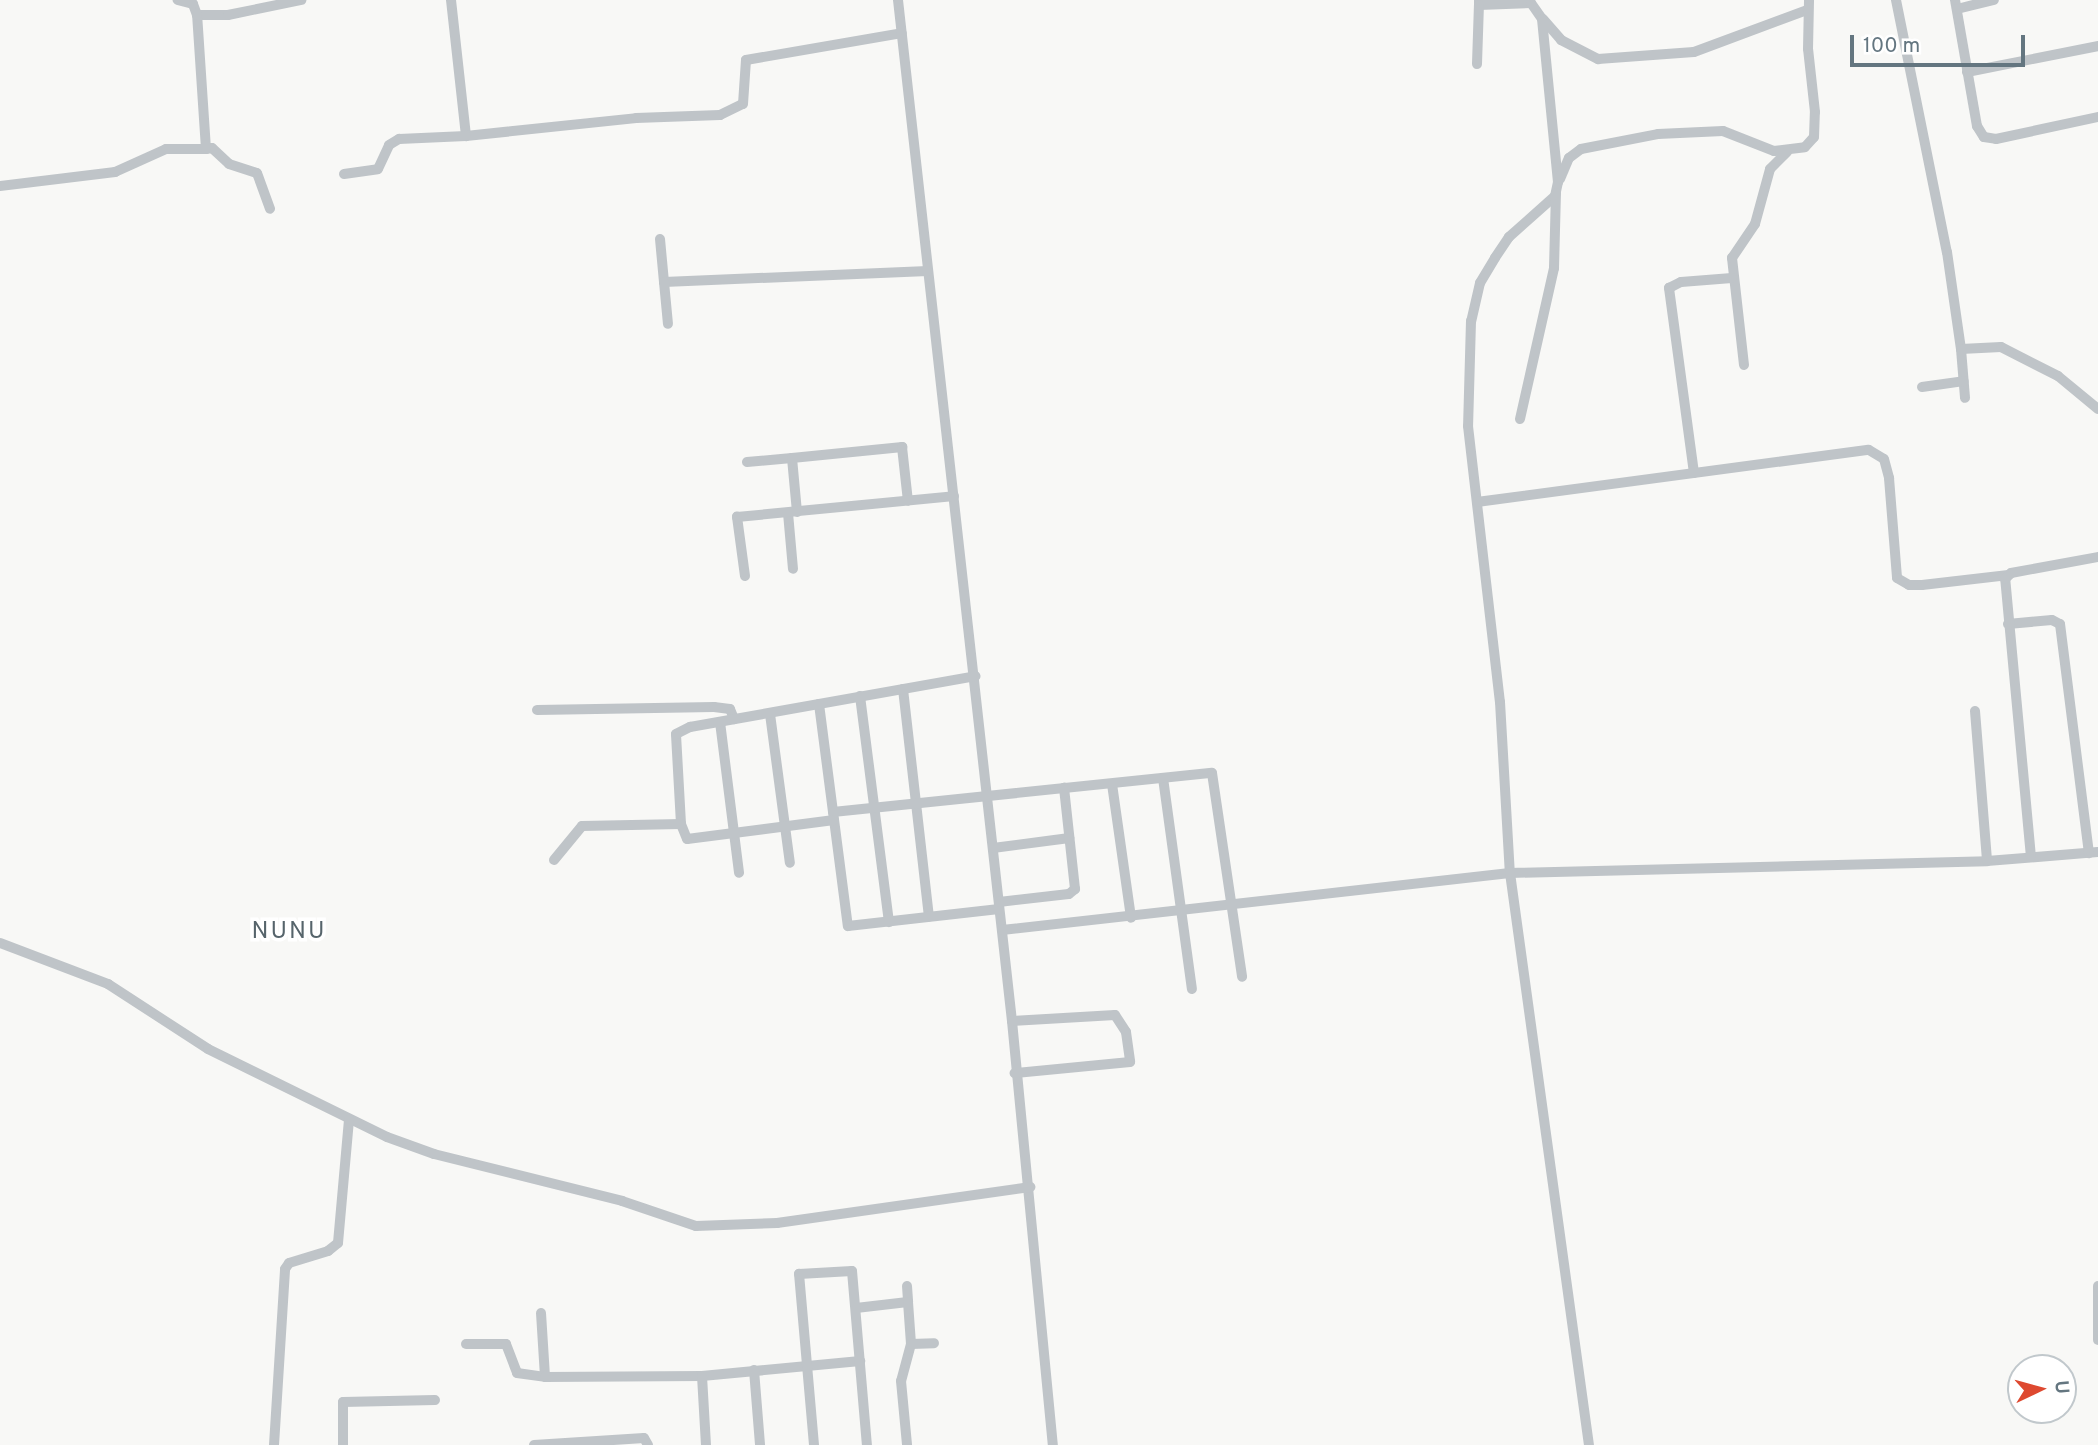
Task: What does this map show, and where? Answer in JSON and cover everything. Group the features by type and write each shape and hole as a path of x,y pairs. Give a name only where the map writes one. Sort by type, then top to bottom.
{"street":[{"path":"178,0 193,4 197,15 206,149"},
{"path":"197,15 228,15 301,0"},
{"path":"451,0 466,136"},
{"path":"898,0 975,676 1012,1021 1015,1073 1030,1188 1054,1445"},
{"path":"1896,0 1947,252 1965,398"},
{"path":"1994,0 1956,4 1978,126 1984,137 1996,139 2098,117"},
{"path":"1477,64 1479,2 1531,3 1561,40 1598,59 1694,52 1808,5 1814,137 1805,147 1787,152 1774,151 1723,131 1606,141 1569,158 1555,196 1509,237 1474,302 1468,426 1500,702 1510,873 1589,1445"},
{"path":"1521,419 1554,268 1556,149 1542,19"},
{"path":"344,174 378,169 389,145 399,139 466,136 636,118 720,115 744,104 746,60 902,33"},
{"path":"1968,72 2098,46"},
{"path":"0,186 115,172 166,149 212,148 229,164 257,173 270,209"},
{"path":"1744,365 1732,278 1732,258 1755,224 1763,185 1770,169 1787,152"},
{"path":"660,239 668,324"},
{"path":"664,282 928,271"},
{"path":"1694,473 1669,288 1681,282 1732,278"},
{"path":"1961,349 2001,347 2058,376 2098,409"},
{"path":"1922,387 1964,381"},
{"path":"747,462 902,447 908,501"},
{"path":"1478,502 1869,450 1884,459 1889,478 1896,579 1909,585 1922,585 2008,575 2098,557"},
{"path":"792,457 793,569"},
{"path":"745,576 737,517 954,496"},
{"path":"2008,575 2008,624 2031,857"},
{"path":"1002,930 1131,918 1180,910 1510,873 1987,861 2093,852 2060,624 2052,620 2008,624"},
{"path":"975,676 734,719 676,734 681,824 691,842 786,827 876,807 987,794 1215,776 1242,977"},
{"path":"902,689 929,916"},
{"path":"860,696 889,922"},
{"path":"819,704 847,923 852,928 1073,892 1064,788"},
{"path":"537,710 714,707 730,709 734,719"},
{"path":"1975,711 1987,861"},
{"path":"770,714 790,863"},
{"path":"720,722 739,873"},
{"path":"1163,778 1192,989"},
{"path":"1112,784 1131,918"},
{"path":"554,859 582,826 681,824"},
{"path":"993,848 1069,838"},
{"path":"0,943 108,985 208,1049 349,1119 434,1154 622,1201 696,1226 777,1223 1030,1188"},
{"path":"1012,1021 1115,1015 1126,1032 1130,1062 1015,1073"},
{"path":"274,1445 285,1269 289,1263 328,1251 338,1243 349,1119"},
{"path":"814,1445 799,1274 852,1271 867,1445"},
{"path":"907,1286 911,1344 901,1381 907,1445"},
{"path":"2098,1286 2098,1340"},
{"path":"856,1308 908,1302"},
{"path":"541,1313 545,1377"},
{"path":"466,1343 506,1344 517,1373 545,1377 702,1376 860,1361"},
{"path":"911,1344 934,1343"},
{"path":"754,1370 760,1445"},
{"path":"702,1376 706,1445"},
{"path":"343,1445 343,1402 435,1400"},
{"path":"537,1445 644,1438 648,1445"}],"district":[{"name":"NUNU","path":"289,933"}]}
